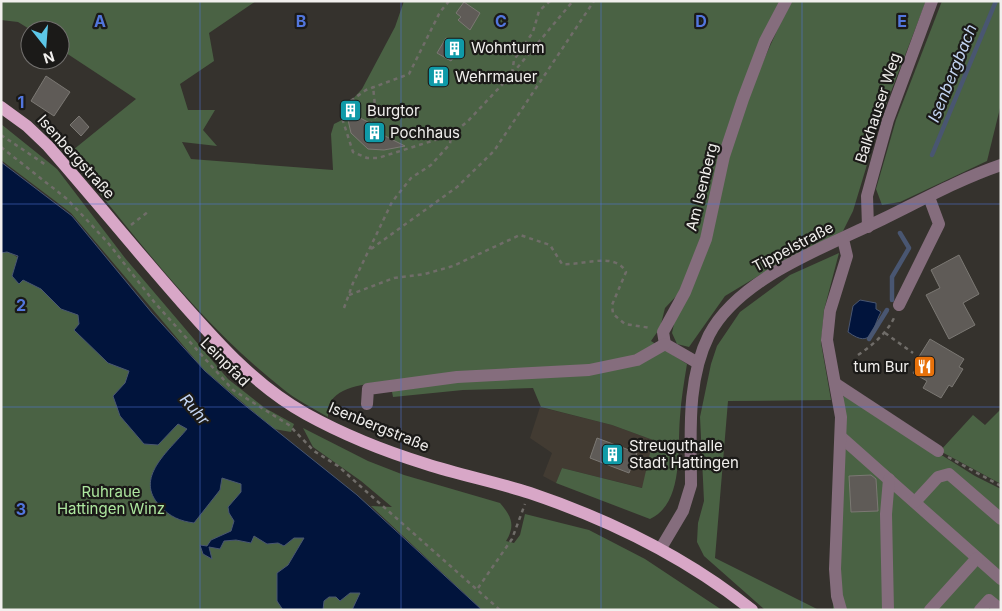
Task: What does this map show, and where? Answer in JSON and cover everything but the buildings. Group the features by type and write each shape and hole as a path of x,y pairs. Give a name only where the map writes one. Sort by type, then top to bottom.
{"main road":[{"name":"Isenbergstraße","path":"1,107 27,126 68,169 238,365 288,403 339,431 383,449 426,464 529,493 594,516 661,548 726,589 752,610"}],"street":[{"name":"Am Isenberg","path":"664,338 698,262 706,239 724,156 743,99 765,41 786,1"},
{"name":"Balkhauser Weg","path":"868,227 867,196 886,129 932,1"},
{"name":"Tippelstraße","path":"661,548 689,498 691,485 693,392 698,363 710,335 732,305 757,285 787,266 928,197 1001,165"},
{"path":"899,305 939,224 928,197"},
{"path":"841,610 837,596 835,569 841,417 827,340 830,311 847,256 843,239"},
{"path":"367,404 368,389 457,377 589,370 637,360 664,338 698,363"},
{"path":"836,384 938,452"},
{"path":"841,437 1001,579"},
{"path":"916,502 938,477 949,474 1001,519"},
{"path":"888,610 886,514 889,479"},
{"path":"930,610 977,558"},
{"path":"980,610 989,600 1001,610"}],"path":[{"path":"449,1 440,12 409,74 373,86 349,102 343,121 353,152 367,158 378,158 451,135 468,121 512,74 573,1"},
{"path":"512,74 514,60 532,32 540,11 550,1"},
{"path":"371,249 457,187 494,151 594,1"},
{"path":"370,125 376,116 373,86"},
{"path":"1,135 50,168 68,169"},
{"path":"344,308 363,259 371,249 392,202 411,178 431,165 450,144 451,135"},
{"name":"Leinpfad","path":"1,147 67,200 110,244 155,303 233,390 289,425 314,450 338,466 478,588 500,610"},
{"path":"122,232 149,211"},
{"path":"349,295 394,278 425,274 453,266 520,235 550,245 562,264 574,265 610,259 623,265 626,272 612,305 613,314 625,324 657,328 664,338"},
{"path":"858,354 885,332 899,305"},
{"path":"885,332 913,353"},
{"path":"938,452 1001,486"},
{"path":"478,588 512,539 529,493"}],"shaded area":[{"path":"540,407 612,425 653,440 643,488 562,468 556,483 543,476 552,453 530,438"}],"green space":[{"path":"1,1 256,1 209,33 214,61 180,84 188,110 215,110 203,130 217,146 182,142 191,159 333,170 331,134 334,124 344,119 349,103 362,89 395,27 404,1 782,1 702,239 681,291 665,308 660,328 651,341 687,364 680,411 677,474 669,501 661,511 650,519 556,483 562,468 642,488 653,440 612,425 541,407 533,388 463,390 393,397 390,381 374,383 356,386 333,398 329,405 328,417 288,393 253,364 196,308 143,247 68,154 136,99 70,56 70,20 20,20 20,23 1,20"},
{"path":"792,1 926,1 882,115 853,211 843,231 783,261 725,296 689,347 677,344 672,333 675,319 713,198 756,78"},
{"path":"942,1 1001,1 1001,104 987,161 900,202 882,205 876,189 896,120"},
{"path":"1,124 57,169 125,258 228,379 265,408 294,424 291,432 274,429 204,370 71,213 1,160"},
{"name":"Ruhraue Hattingen Winz","path":"1,246 17,257 17,260 112,345 380,610 1,610"},
{"path":"839,253 824,310 821,343 831,400 728,401 715,558 819,610 765,610 704,556 697,542 698,523 704,501 700,417 711,364 717,346 740,312 790,275"},
{"path":"844,394 975,476 1001,489 1001,610 833,610 838,418"},
{"path":"1001,409 1001,484 940,451 973,415 985,425"},
{"path":"303,428 368,461 404,475 500,503 511,521 511,530 506,541 514,543 520,535 525,514 589,530 645,559 722,610 482,610 371,506 392,507 361,481 313,447"}],"water":[{"name":"Ruhr","path":"1,162 72,216 152,313 205,371 357,495 482,610 352,610 360,593 350,593 340,601 336,597 329,597 324,601 323,610 283,610 277,601 277,573 288,565 304,538 294,538 284,546 278,543 267,544 254,536 251,543 236,540 224,541 220,549 209,547 212,559 203,554 200,545 207,546 211,540 231,531 234,521 228,507 241,492 241,484 222,478 220,490 194,523 176,518 160,506 153,496 150,485 152,475 163,456 187,429 178,424 158,445 144,444 120,416 113,396 125,383 129,371 108,363 74,330 79,324 78,315 61,309 41,289 23,280 19,284 12,276 18,256 7,252 1,253"},
{"path":"860,300 876,303 876,309 881,312 870,335 862,339 848,332 853,306"}],"waterway":[{"name":"Isenbergbach","path":"932,155 996,1"},
{"name":"Isenbergbach","path":"892,300 892,277 909,248 900,233"},
{"name":"Isenbergbach","path":"869,339 887,310"}],"place":[{"name":"Wohnturm","path":"455,48"},
{"name":"Wehrmauer","path":"439,77"},
{"name":"Burgtor","path":"351,111"},
{"name":"Pochhaus","path":"374,133"},
{"name":"tum Bur","path":"925,367"},
{"name":"Streuguthalle Stadt Hattingen","path":"613,455"}]}
